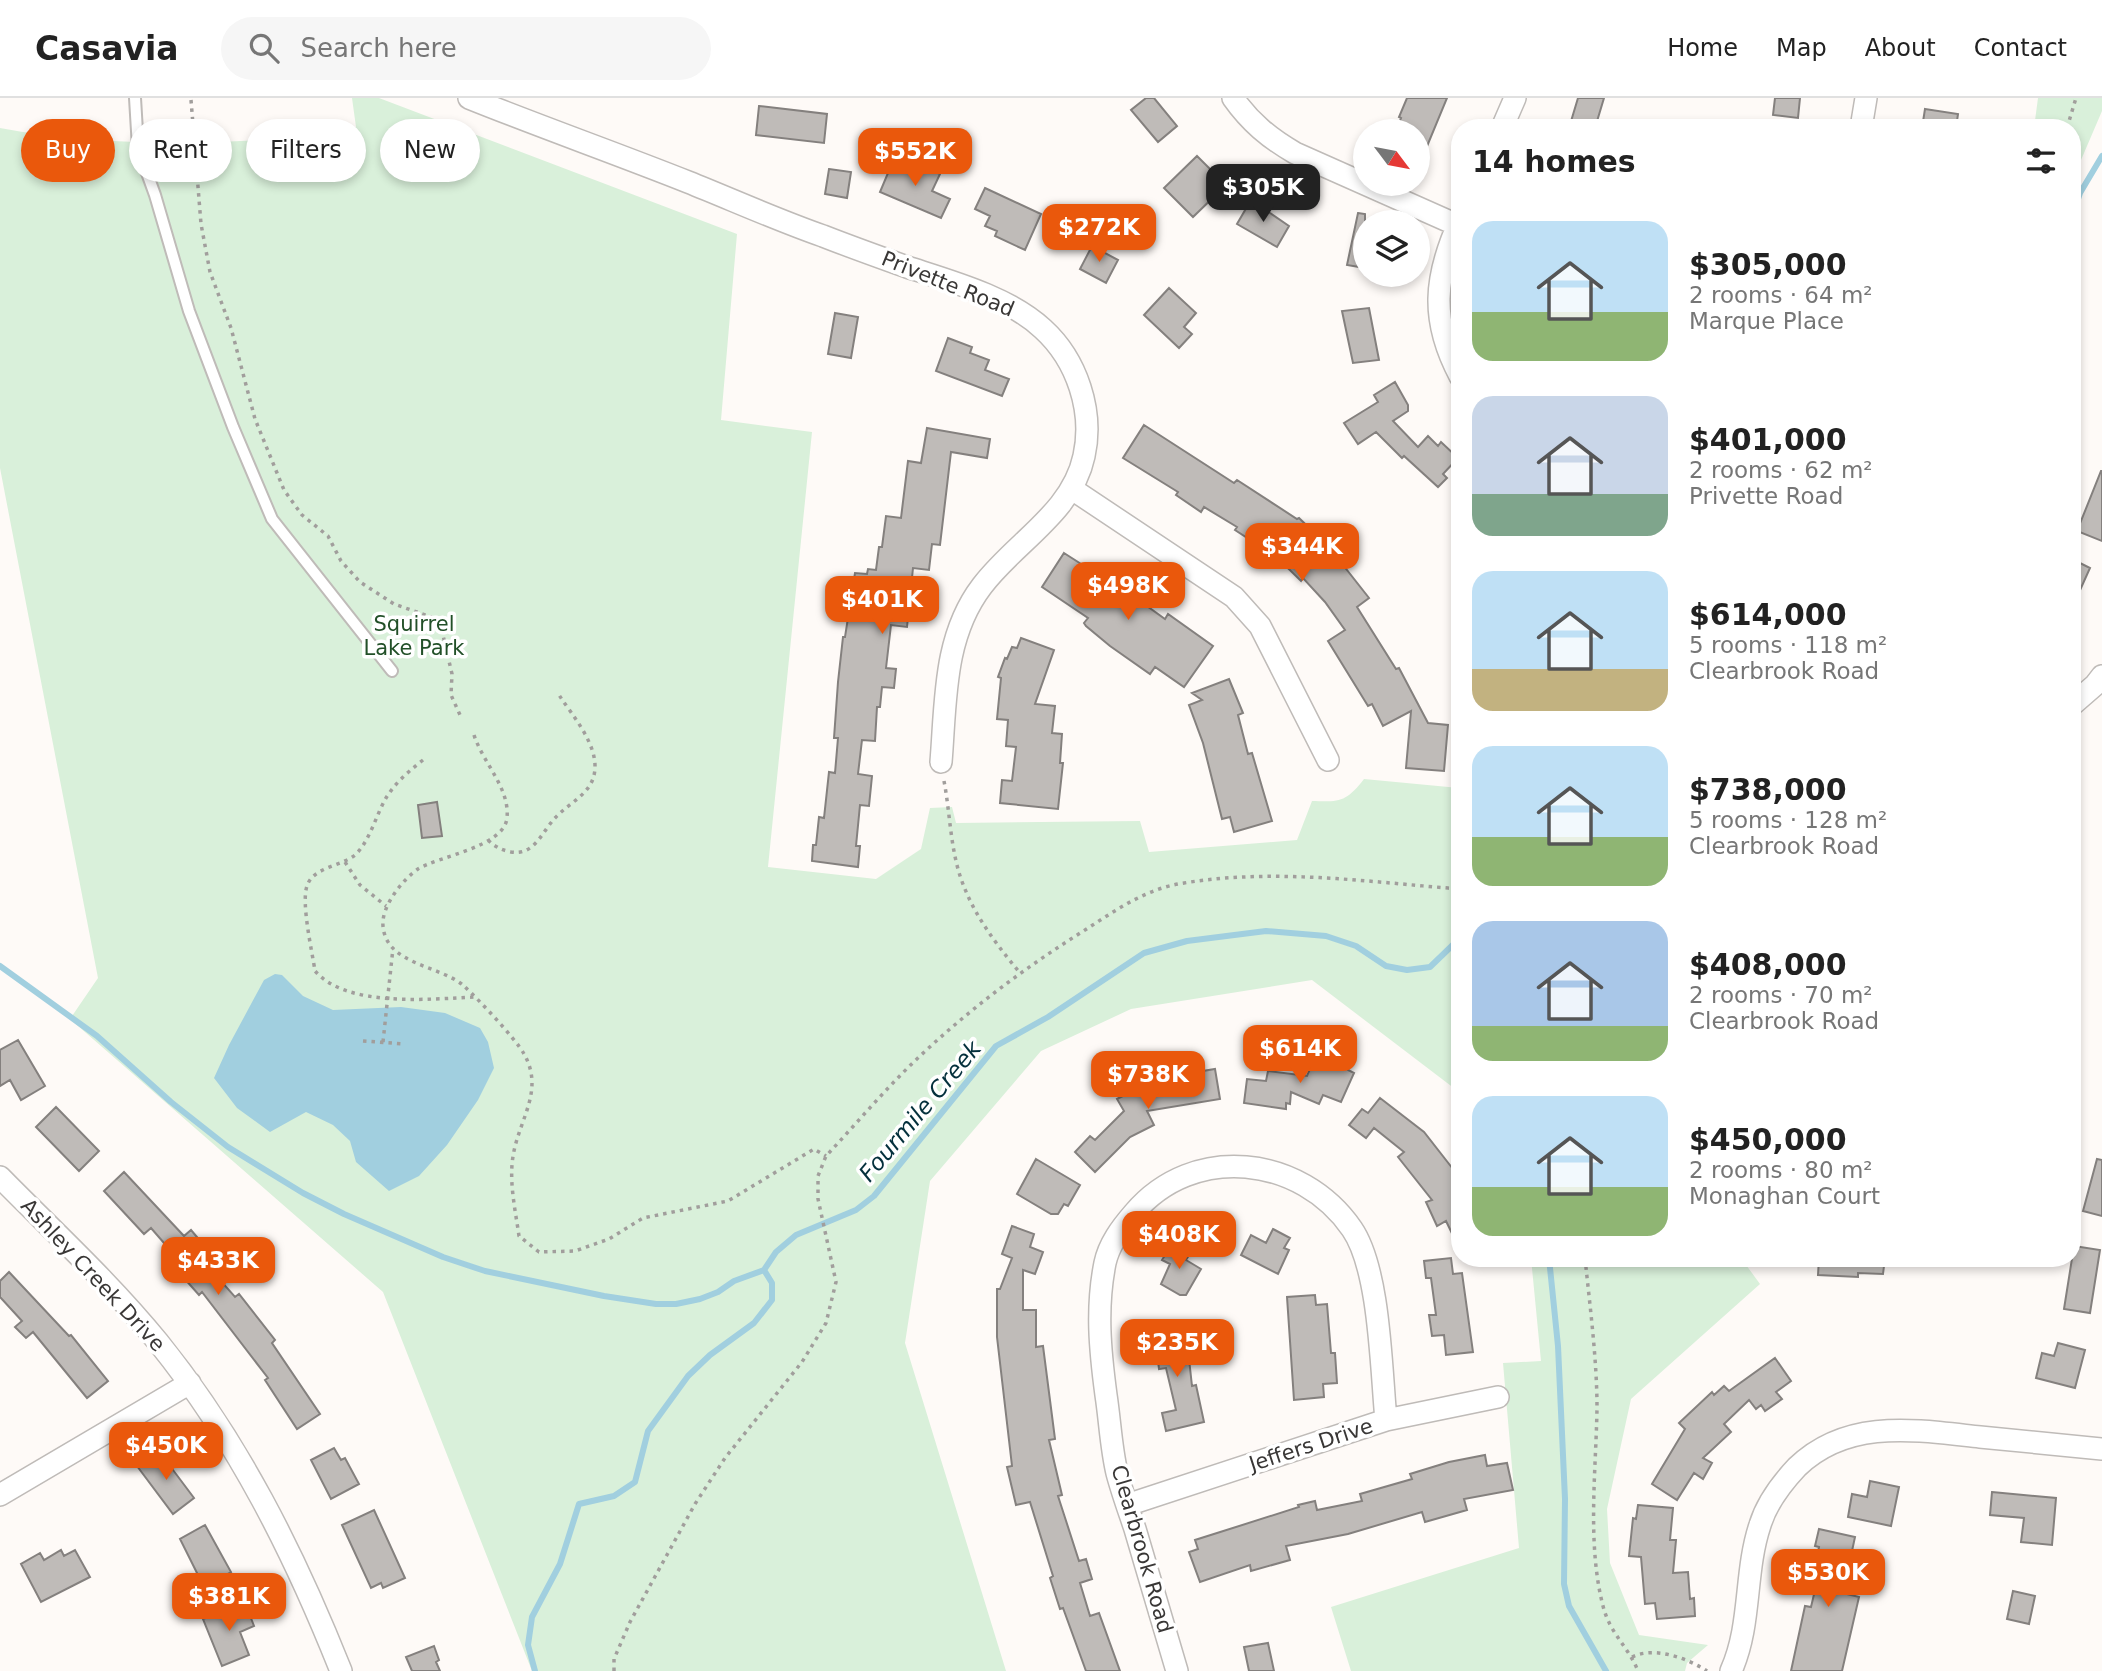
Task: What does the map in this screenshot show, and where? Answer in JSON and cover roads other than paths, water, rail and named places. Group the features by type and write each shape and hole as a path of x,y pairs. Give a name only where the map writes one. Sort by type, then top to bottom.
{"street":[{"name":"Privette Road","path":"469,98 818,235 954,282 1015,308 1044,329 1073,367 1088,414 1084,456 1072,489 1047,521 1002,562 980,588 962,621 949,659 941,762"},
{"path":"1233,98 1248,119 1274,141 1294,153 1451,219"},
{"path":"1506,119 1515,98"},
{"path":"1862,119 1866,98"},
{"path":"1451,239 1438,283 1438,321 1451,360"},
{"path":"1072,489 1234,597 1260,626 1328,760"},
{"path":"2081,697 2102,676"},
{"name":"Clearbrook Road","path":"1177,1671 1117,1473 1099,1342 1099,1298 1105,1259 1119,1230 1142,1204 1168,1184 1194,1171 1237,1167 1263,1168 1288,1176 1324,1197 1353,1231 1367,1259 1374,1296 1386,1420"},
{"name":"Ashley Creek Drive","path":"0,1177 121,1298 190,1383 250,1475 301,1574 341,1671"},
{"path":"0,1495 190,1383"},
{"name":"Jeffers Drive","path":"1128,1505 1386,1420 1498,1397"},
{"path":"1731,1671 1740,1651 1747,1618 1753,1550 1760,1523 1781,1483 1806,1459 1829,1444 1858,1433 1885,1429 2102,1449"}],"lane":[{"path":"135,98 138,148 155,194 189,312 272,520 392,671"}],"water":[{"path":"275,974 282,975 303,996 333,1010 401,1007 445,1013 480,1028 488,1042 494,1068 478,1100 447,1145 419,1176 389,1191 356,1162 350,1141 333,1125 306,1112 270,1132 237,1108 214,1078 264,980"}],"waterway":[{"name":"Fourmile Creek","path":"2081,191 2102,156"},
{"name":"Fourmile Creek","path":"764,1270 776,1252 796,1235 856,1210 874,1196 996,1046 1048,1017 1144,953 1187,941 1266,931 1326,936 1356,946 1386,966 1407,970 1430,967 1451,947"},
{"path":"0,966 97,1036 171,1102 228,1147 303,1193 344,1214 443,1257 485,1271 656,1304 676,1304 700,1299 718,1292 734,1281 764,1270"},
{"path":"1550,1267 1558,1346 1565,1499 1564,1584 1569,1606 1606,1671"},
{"name":"Fourmile Creek","path":"535,1671 528,1645 532,1617 560,1564 579,1504 614,1496 635,1482 648,1431 688,1376 710,1355 754,1323 772,1300 772,1283 764,1270"}],"park label":[{"name":"Squirrel Lake Park","path":"414,636"}]}
